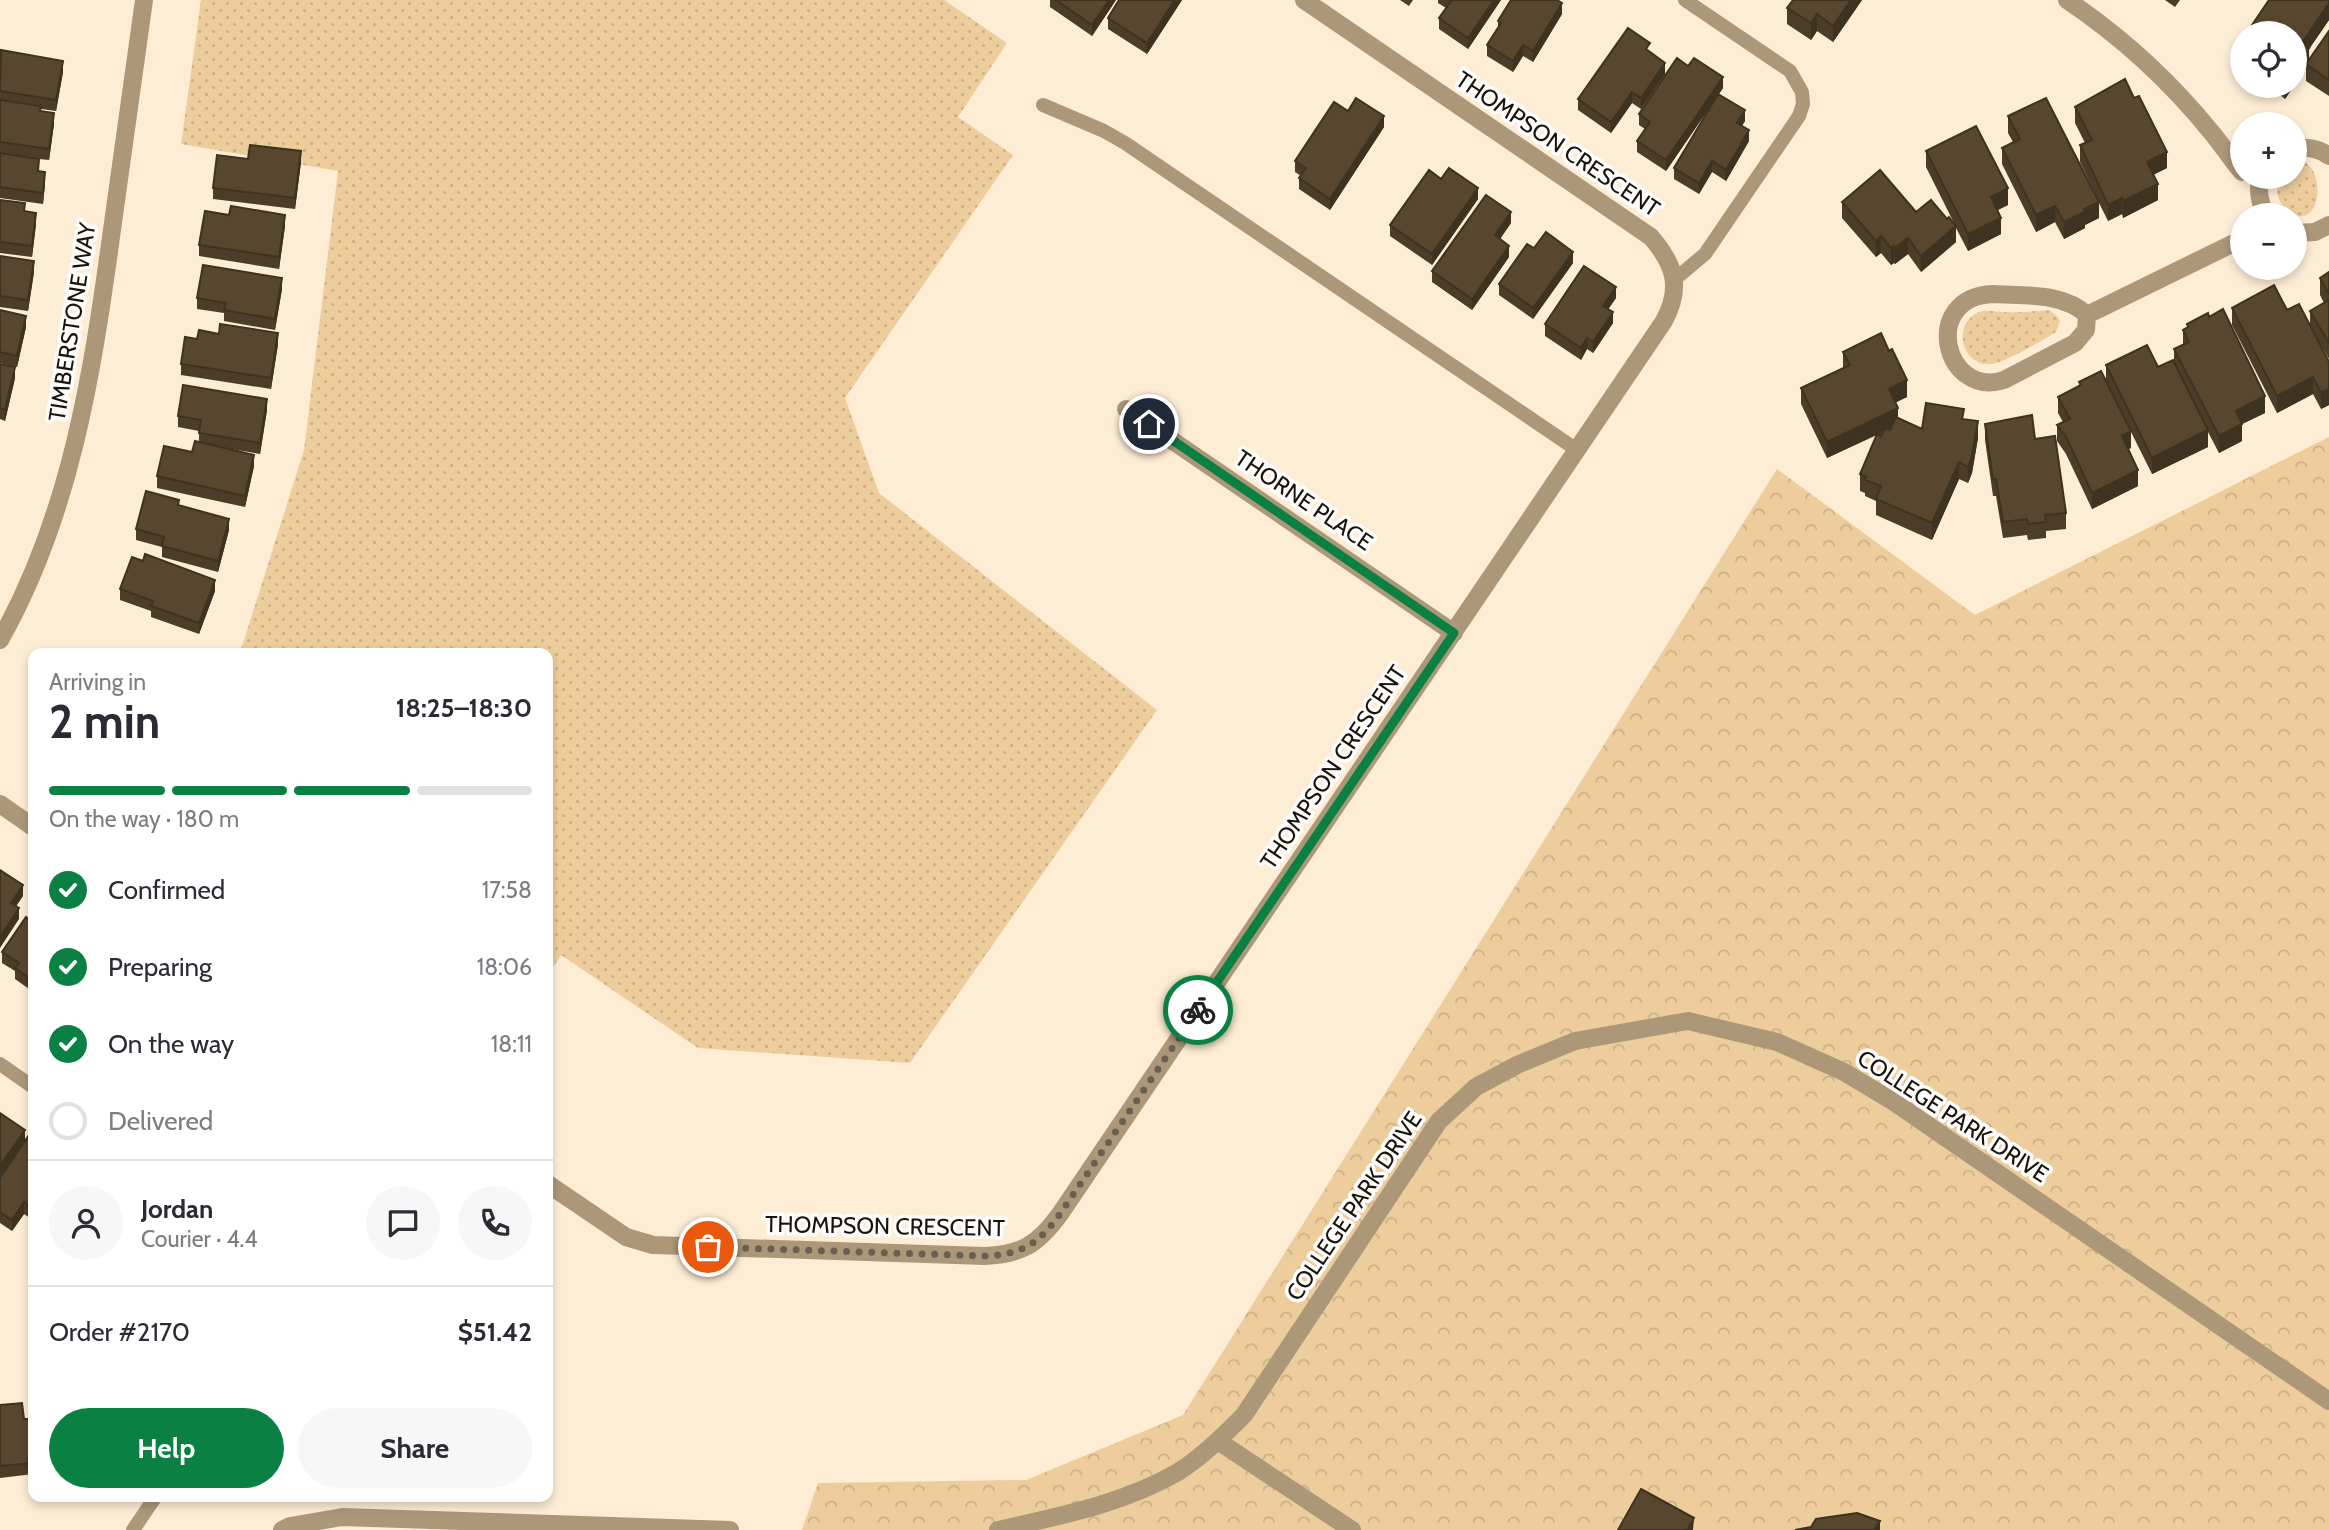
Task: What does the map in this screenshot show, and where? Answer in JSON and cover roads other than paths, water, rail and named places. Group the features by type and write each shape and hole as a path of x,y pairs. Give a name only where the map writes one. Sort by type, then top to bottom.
{"street":[{"name":"TIMBERSTONE WAY","path":"0,640 31,575 59,504 80,427 96,349 144,0"},
{"name":"THOMPSON CRESCENT","path":"553,1187 626,1237 653,1245 985,1256 1009,1254 1031,1246 1046,1233 1060,1214 1664,321 1675,295 1674,280 1662,250 1651,237 1304,0"},
{"path":"2067,0 2113,33 2149,64 2230,156"},
{"path":"2307,147 2329,156"},
{"path":"2307,232 2315,232 2329,225"},
{"path":"2087,315 2230,245"},
{"path":"1993,294 2053,298 2074,306 2087,315 2087,330 2075,343 1994,383 1975,381 1965,374 1950,353 1948,327 1952,314 1971,298 1993,294"},
{"name":"THORNE PLACE","path":"1126,409 1454,633"},
{"path":"0,804 28,824"},
{"name":"COLLEGE PARK DRIVE","path":"998,1530 1121,1499 1179,1471 1218,1441 1244,1415 1439,1121 1476,1087 1517,1065 1575,1041 1688,1021 1777,1042 1844,1072 1884,1096 2329,1401"},
{"path":"1218,1441 1352,1530"},
{"path":"282,1530 290,1526 342,1517 730,1530"}],"lane":[{"path":"1674,280 1705,254 1800,116 1803,104 1802,92 1790,71 1685,0"},
{"path":"1044,105 1125,143 1577,450"},
{"path":"0,1064 28,1084"},
{"path":"133,1530 152,1502"}]}
